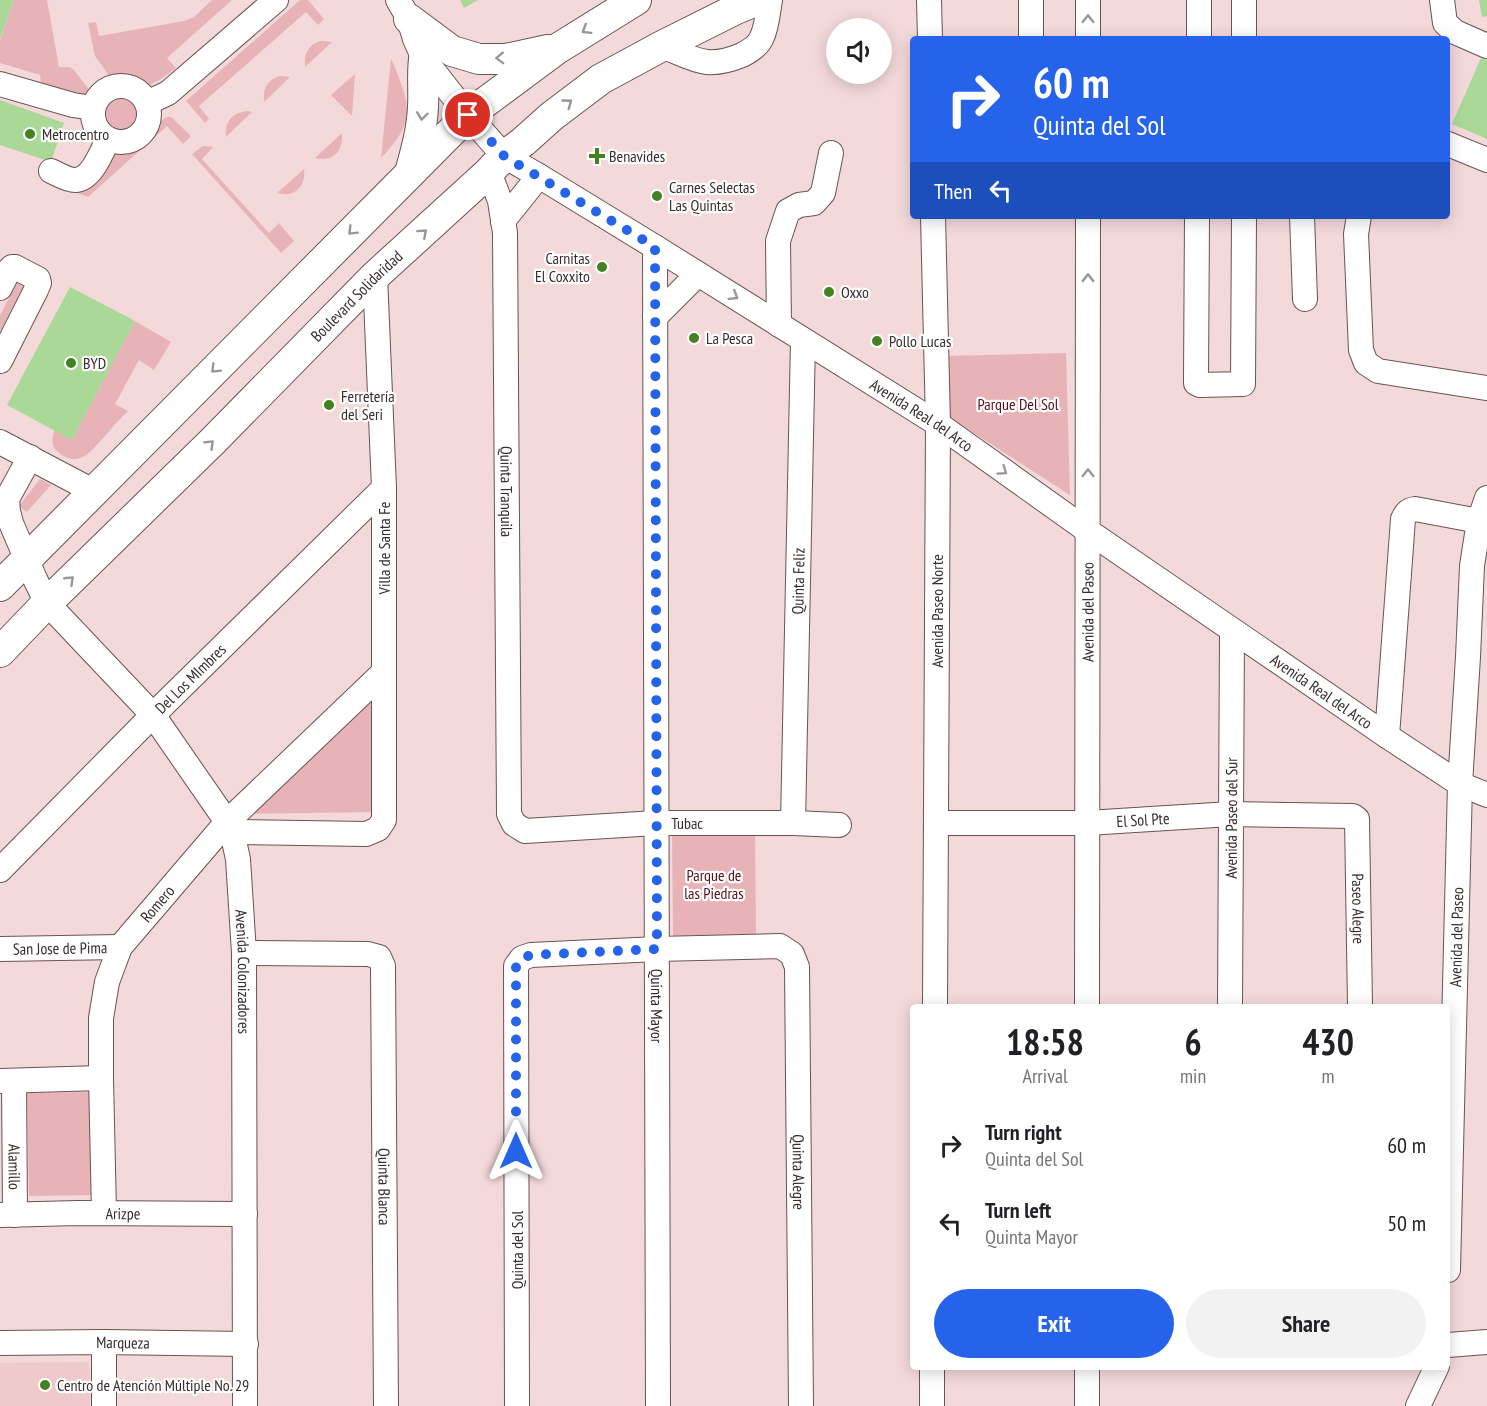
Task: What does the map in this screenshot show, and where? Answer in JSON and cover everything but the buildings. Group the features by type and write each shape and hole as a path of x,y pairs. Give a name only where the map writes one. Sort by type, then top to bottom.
{"main road":[{"name":"Boulevard Solidaridad","path":"0,652 213,441 375,276 552,116 601,79 662,46 758,0"},
{"path":"0,586 468,115 557,49 630,1"},
{"path":"404,10 452,51 479,59 506,59 557,49"},
{"path":"410,173 418,145 423,106 424,59"}],"street":[{"path":"147,103 168,93 276,0"},
{"path":"662,46 704,63 727,61 750,51 762,39 770,0"},
{"path":"929,0 930,36"},
{"path":"1031,0 1031,36"},
{"path":"1088,0 1088,36"},
{"path":"1199,0 1199,36"},
{"path":"1244,0 1244,36"},
{"path":"1442,0 1445,23 1455,32 1487,46"},
{"name":"Avenida Real del Arco","path":"404,10 424,59 468,115 497,164 539,176 938,424 1088,531 1387,736 1460,784 1487,795"},
{"path":"0,84 73,105 93,108"},
{"path":"126,86 135,89 147,103 146,126 132,139 122,142 108,139 100,134 94,124 92,114 94,104 106,89 126,86"},
{"path":"51,171 75,180 83,178 94,167 108,139"},
{"path":"1450,145 1487,160"},
{"path":"779,325 778,241 788,211 799,205 814,203 823,193 831,153"},
{"name":"Quinta Tranquila","path":"497,164 505,256 509,814"},
{"path":"503,221 539,176"},
{"name":"Avenida Paseo Norte","path":"933,219 938,424 934,1004"},
{"name":"Avenida del Paseo","path":"1087,1004 1088,219"},
{"path":"1197,219 1196,383 1200,385 1238,385 1244,380 1244,219"},
{"path":"1302,219 1305,299"},
{"path":"1358,219 1356,234 1361,350 1366,363 1377,371 1486,388"},
{"name":"Quinta Mayor","path":"655,247 658,1406"},
{"path":"0,288 12,267 38,279 39,284 0,361"},
{"path":"655,317 698,274"},
{"name":"Villa de Santa Fe","path":"229,827 366,834 378,829 384,820 384,488 375,276"},
{"name":"Quinta Feliz","path":"793,823 803,339"},
{"path":"0,442 93,491"},
{"name":"Avenida Colonizadores","path":"30,457 7,499 8,510 11,523 47,603 153,716 229,827 238,859 244,953 245,1406"},
{"name":"Del Los MImbres","path":"0,870 384,488"},
{"name":"Avenida del Paseo","path":"1450,1189 1460,784 1478,660 1472,566 1479,521 1487,498"},
{"path":"1387,736 1405,513 1414,509 1479,521"},
{"name":"Avenida Paseo del Sur","path":"1230,1004 1232,630"},
{"name":"Romero","path":"104,1213 101,1018 107,982 120,947 229,827 384,672"},
{"name":"Tubac","path":"509,814 514,824 525,831 656,823 839,825"},
{"name":"El Sol Pte","path":"936,823 1087,823 1231,814 1351,815"},
{"name":"Paseo Alegre","path":"1351,815 1357,819 1360,1004"},
{"name":"Quinta del Sol","path":"517,1406 516,966 522,958 531,955 780,946"},
{"name":"Quinta Alegre","path":"780,946 792,954 797,968 801,1406"},
{"name":"San Jose de Pima","path":"0,949 120,947"},
{"name":"Quinta Blanca","path":"244,953 368,954 379,957 383,966 386,1406"},
{"path":"7,1081 101,1078"},
{"name":"Alamillo","path":"7,1081 8,1215"},
{"name":"Arizpe","path":"8,1215 244,1214"},
{"name":"Marqueza","path":"0,1342 246,1344"},
{"path":"104,1342 104,1406"},
{"path":"1450,1345 1487,1342"},
{"path":"932,1370 932,1406"},
{"path":"1087,1370 1087,1406"},
{"path":"1418,1406 1435,1370"}],"shaded area":[{"name":"Centro de Atención Múltiple No. 29","path":"89,1362 90,1406 0,1406 0,1363"}],"green space":[{"path":"14,0 47,0 59,67 70,67 74,70 91,92 89,97 41,84 40,75 0,63 0,41"},
{"path":"212,0 232,0 167,58 176,68 148,86 130,79 110,77 95,56 88,23 96,22 99,36 184,21 194,17"},
{"path":"300,0 308,0 324,19 318,25 306,12 199,106 209,119 205,123 186,101"},
{"path":"321,41 332,42 305,67 308,50"},
{"path":"391,58 406,99 406,121 393,144 381,158"},
{"path":"355,74 352,116 331,95"},
{"path":"280,76 290,77 264,102 267,85"},
{"path":"121,99 127,100 135,108 135,120 127,128 121,129 115,128 107,120 106,114 107,108 115,100"},
{"path":"252,112 226,137 226,127 230,119 238,113"},
{"path":"167,117 171,117 191,136 183,144 167,126 88,197 44,181 46,175 62,182 112,146 131,146 139,143"},
{"path":"342,133 341,145 336,154 322,159 315,158"},
{"path":"203,146 213,147 202,159 269,233 279,223 294,241 281,253 192,154"},
{"path":"304,169 303,181 298,189 289,194 277,193"},
{"path":"20,278 26,281 0,331 0,315"},
{"path":"135,321 171,342 154,370 139,360 115,404 128,411 90,452 79,459 66,457 53,445 55,430 72,440"},
{"name":"Parque Del Sol","path":"1066,353 1070,495 946,415 944,356"},
{"path":"40,479 51,485 27,512 19,506"},
{"path":"382,675 381,812 238,814"},
{"name":"Parque de las Piedras","path":"755,833 756,935 673,936 672,834"},
{"path":"92,1092 94,1195 29,1196 27,1093"}],"place":[{"name":"Metrocentro","path":"30,134"},
{"name":"Benavides","path":"597,156"},
{"name":"Carnes Selectas Las Quintas","path":"657,196"},
{"name":"Carnitas El Coxxito","path":"602,267"},
{"name":"Oxxo","path":"829,292"},
{"name":"La Pesca","path":"694,338"},
{"name":"Pollo Lucas","path":"877,341"},
{"name":"BYD","path":"71,363"},
{"name":"Ferretería del Seri","path":"329,405"},
{"name":"Centro de Atención Múltiple No. 29","path":"45,1385"}],"route":[{"path":"468,115 504,156 655,247 657,949 531,955 522,958 516,966 516,1151"}]}
